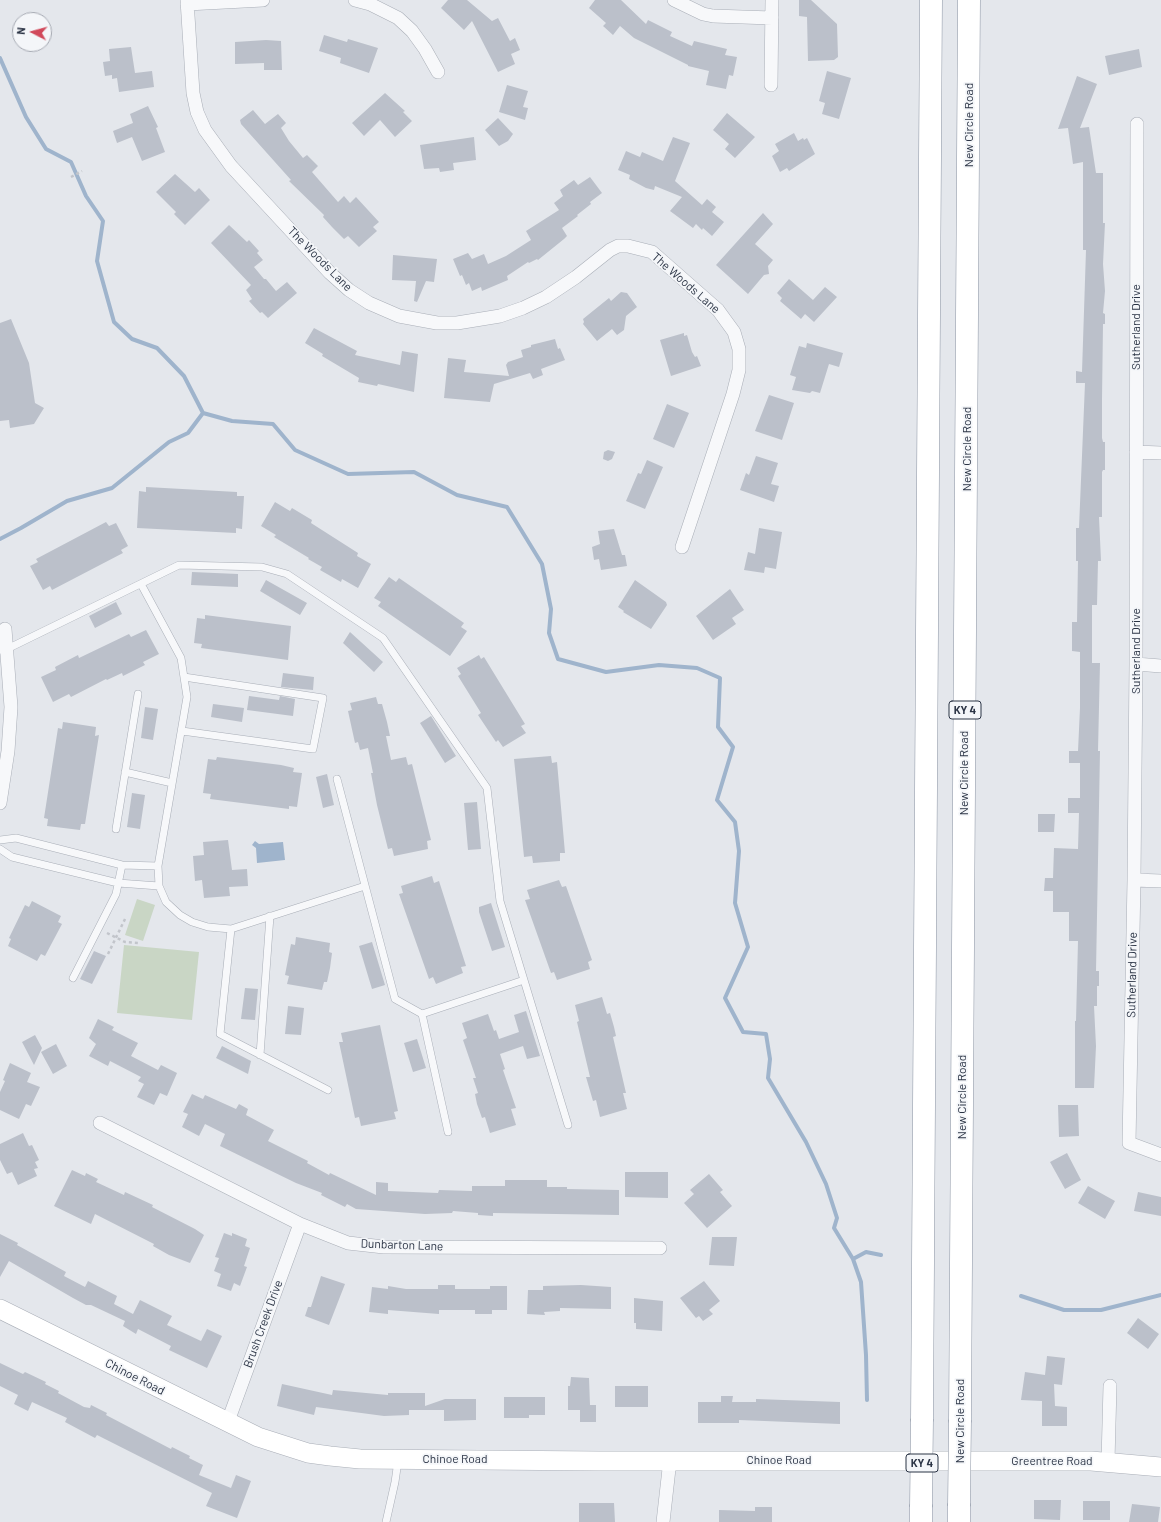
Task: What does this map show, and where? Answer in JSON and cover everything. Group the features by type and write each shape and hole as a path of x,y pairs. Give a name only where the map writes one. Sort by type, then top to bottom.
{"highway":[{"name":"KY 4","path":"921,1514 930,380 931,0"},
{"name":"New Circle Road","path":"959,1514 969,0"}],"street":[{"path":"187,2 263,0"},
{"path":"355,0 370,4 398,18 412,31 425,49 438,72"},
{"path":"674,0 703,14 713,16 772,18"},
{"path":"771,85 772,0"},
{"name":"The Woods Lane","path":"187,2 192,93 197,112 205,130 231,166 330,273 349,290 369,303 399,316 437,323 457,323 500,316 546,297 576,277 610,250 618,246 628,246 652,252 718,310 734,332 739,349 739,370 733,394 682,547"},
{"name":"Sutherland Drive","path":"1137,124 1136,664 1129,1143 1161,1155"},
{"path":"1136,452 1161,453"},
{"path":"0,803 8,751 11,707 3,649 5,629"},
{"path":"1136,664 1161,666"},
{"path":"1134,880 1161,881"},
{"name":"Dunbarton Lane","path":"100,1123 300,1224 348,1243 384,1246 660,1248"},
{"name":"Brush Creek Drive","path":"228,1424 300,1224"},
{"name":"Chinoe Road","path":"0,1309 228,1424 265,1440 308,1453 345,1458 398,1459 942,1460"},
{"path":"1108,1462 1110,1386"},
{"path":"663,1522 670,1460"},
{"name":"Greentree Road","path":"942,1460 1108,1462 1161,1467"}],"lane":[{"path":"3,649 179,565 262,567 287,574 383,638 487,788 500,901 568,1124"},
{"path":"141,584 181,658 187,698 158,866 159,886 166,902 180,915 192,922 208,927 231,929 365,886"},
{"path":"182,731 313,749 323,698 184,677"},
{"path":"116,828 138,694"},
{"path":"125,772 172,783"},
{"path":"337,779 395,999 422,1014 524,980"},
{"path":"0,840 16,838 122,865 158,866"},
{"path":"0,849 12,857 118,883 159,886"},
{"path":"73,978 116,894 122,865"},
{"path":"260,1055 270,916"},
{"path":"231,929 220,1034 328,1090"},
{"path":"422,1014 448,1132"},
{"path":"386,1522 395,1482 398,1459"}],"path":[{"path":"71,177 82,171"},
{"path":"108,954 126,917"},
{"path":"115,937 125,942 139,943"}],"green space":[{"path":"137,899 155,905 143,941 125,935"},
{"path":"124,945 199,952 192,1020 117,1013"}],"water":[{"path":"255,841 259,844 283,842 285,860 257,863 256,848 252,845"}],"building":[{"path":"448,0 467,0 492,21 498,18 510,41 515,38 520,50 511,54 515,64 498,72 472,21 464,30 441,8"},
{"path":"595,0 621,0 646,24 648,20 672,32 670,36 692,46 694,41 727,49 725,55 737,57 733,76 729,75 726,89 706,85 709,71 688,66 634,38 620,26 613,35 603,26 606,23 589,8"},
{"path":"799,0 811,0 837,24 838,57 834,60 808,61 807,17 799,16"},
{"path":"324,35 347,42 348,39 378,48 369,73 340,63 341,58 319,51"},
{"path":"266,40 281,41 282,70 264,70 264,63 235,64 235,42"},
{"path":"131,47 135,73 152,71 154,87 119,92 117,78 112,79 112,75 105,76 103,62 110,61 109,49"},
{"path":"1139,49 1142,67 1109,75 1105,56"},
{"path":"827,71 851,78 839,119 822,114 825,103 819,101"},
{"path":"1077,76 1097,84 1080,128 1089,127 1096,173 1103,173 1103,223 1105,223 1103,264 1105,291 1103,313 1105,314 1105,324 1103,324 1102,438 1103,442 1105,442 1105,470 1102,472 1102,517 1099,517 1101,561 1098,561 1097,605 1092,605 1092,663 1100,663 1096,971 1099,971 1099,986 1097,986 1097,1006 1094,1006 1096,1046 1094,1088 1075,1088 1075,1021 1078,941 1069,941 1069,912 1053,912 1053,891 1044,891 1045,878 1053,878 1054,848 1078,849 1079,813 1068,813 1068,798 1080,798 1080,763 1069,763 1069,751 1078,751 1080,708 1080,652 1072,651 1072,622 1077,622 1078,561 1076,561 1076,528 1079,528 1085,383 1076,383 1076,371 1082,372 1086,250 1083,250 1083,162 1073,164 1068,128 1058,129"},
{"path":"507,85 528,91 523,107 528,108 525,120 499,112"},
{"path":"385,93 405,111 403,112 412,121 395,137 380,120 364,136 352,123"},
{"path":"148,106 158,127 156,128 165,152 142,161 132,137 117,143 113,131 133,123 130,114"},
{"path":"253,110 265,124 278,114 286,123 281,128 289,141 303,158 307,155 318,166 312,172 338,202 344,196 350,203 356,197 379,222 373,227 377,231 359,247 348,236 344,239 323,217 324,215 289,181 291,180 241,124 240,120"},
{"path":"727,113 755,137 735,158 725,149 729,144 713,130"},
{"path":"498,118 513,134 508,141 499,146 485,130"},
{"path":"794,133 798,141 803,138 804,140 807,138 815,154 789,171 787,168 780,172 772,156 779,151 775,144"},
{"path":"474,137 476,160 453,163 454,170 440,172 439,168 424,169 420,145"},
{"path":"673,137 690,143 675,181 702,205 707,199 716,207 712,212 724,222 712,236 696,224 693,228 670,211 682,197 655,186 654,190 646,188 629,179 630,175 618,170 626,151 640,157 642,152 663,161"},
{"path":"175,174 195,192 199,188 210,200 185,225 174,214 176,212 156,192"},
{"path":"590,177 602,193 590,202 591,204 577,215 578,216 562,228 567,236 564,239 538,260 528,262 507,276 508,280 482,291 481,287 472,291 469,283 466,285 462,275 460,276 453,259 468,253 472,259 484,254 488,264 506,256 531,240 526,231 559,210 554,203 563,196 560,190 574,180 578,185"},
{"path":"763,213 773,224 755,244 773,260 768,266 769,274 764,275 748,294 716,265"},
{"path":"229,225 247,242 249,240 259,251 257,253 263,260 254,267 276,291 287,282 297,293 268,318 262,312 260,313 249,301 252,299 246,290 251,285 211,243"},
{"path":"393,255 437,259 434,282 426,281 417,302 414,301 416,281 392,280"},
{"path":"789,279 813,300 825,287 837,297 814,322 805,314 801,319 780,301 782,298 777,293"},
{"path":"621,292 627,293 637,307 626,316 624,330 617,335 612,329 597,341 583,324 583,319 609,298 611,301"},
{"path":"11,319 29,363 35,403 44,408 34,424 10,428 9,420 0,421 0,323"},
{"path":"314,328 357,351 355,355 400,365 402,351 418,354 414,392 378,384 377,386 358,382 359,378 322,356 323,354 305,343"},
{"path":"684,333 684,336 687,335 692,352 695,357 697,356 701,366 671,376 660,340"},
{"path":"555,339 558,349 560,348 565,360 541,369 543,375 533,379 530,373 494,384 490,402 444,398 448,358 466,360 464,372 509,376 506,365 508,362 523,357 521,350 531,347 531,345"},
{"path":"807,343 843,353 839,367 829,364 820,393 792,390 796,377 790,375 799,346 806,348"},
{"path":"769,395 794,403 782,440 755,431"},
{"path":"667,404 689,413 674,448 653,439"},
{"path":"608,450 615,452 612,459 608,461 603,459 604,452"},
{"path":"756,456 778,463 771,484 779,486 774,502 740,490 746,473 749,475"},
{"path":"647,460 663,467 645,509 626,501 638,473 641,474"},
{"path":"146,487 237,492 237,496 244,496 242,529 236,528 236,533 137,528 139,491 146,492"},
{"path":"275,502 290,511 292,508 312,520 311,523 358,553 357,556 371,564 358,588 342,579 341,582 320,570 322,567 274,537 276,535 261,526"},
{"path":"106,522 109,526 116,523 128,546 121,550 123,553 52,590 50,586 43,590 30,566 38,562 36,559"},
{"path":"759,528 782,532 776,569 765,567 764,573 744,570 748,552 755,554"},
{"path":"614,529 622,555 625,555 627,566 601,570 599,559 594,560 592,547 600,544 598,531"},
{"path":"192,572 238,574 238,587 191,585"},
{"path":"389,577 396,582 399,578 464,623 461,627 467,631 450,656 378,606 381,602 374,598"},
{"path":"266,580 307,603 300,615 260,591"},
{"path":"635,580 666,602 667,605 651,629 623,612 624,611 618,607"},
{"path":"730,589 744,610 732,618 736,624 713,640 696,616"},
{"path":"116,602 122,614 95,628 89,616"},
{"path":"205,615 291,626 288,660 201,648 202,644 194,643 197,618 205,619"},
{"path":"146,630 159,654 143,662 145,665 123,676 122,673 107,680 106,679 71,697 69,694 53,702 41,677 56,670 55,667 78,655 79,658 129,634 131,637"},
{"path":"350,632 383,662 374,672 343,643"},
{"path":"479,655 481,659 484,657 525,724 521,726 526,733 503,747 498,740 496,742 478,715 481,713 458,676 461,674 457,668"},
{"path":"283,673 314,677 313,690 281,687"},
{"path":"249,696 279,700 280,696 295,699 293,716 247,710"},
{"path":"376,697 378,704 382,704 387,722 390,736 386,736 391,760 406,757 408,765 412,764 431,840 427,841 428,849 394,856 392,848 388,849 377,805 368,748 360,750 358,742 355,743 348,711 352,710 350,703"},
{"path":"213,704 244,708 242,722 211,717"},
{"path":"145,707 158,709 153,740 141,738"},
{"path":"431,716 456,756 445,763 420,723"},
{"path":"63,722 96,727 95,736 99,735 85,824 81,824 80,830 47,826 48,819 44,818 58,728 62,729"},
{"path":"551,756 552,763 557,762 565,853 560,853 560,861 533,863 532,856 524,857 514,759"},
{"path":"217,757 281,765 294,768 293,772 302,773 297,807 289,806 289,809 210,799 211,794 203,793 208,759 216,760"},
{"path":"327,774 334,805 323,808 316,777"},
{"path":"132,793 145,795 140,829 127,827"},
{"path":"477,802 481,849 468,850 464,803"},
{"path":"1038,814 1055,814 1054,832 1038,832"},
{"path":"228,840 232,870 247,869 248,886 229,887 230,896 204,898 202,880 195,881 193,856 204,855 203,842"},
{"path":"432,876 434,883 439,881 466,966 461,967 463,973 436,984 433,977 429,979 399,894 403,893 401,886"},
{"path":"559,880 562,887 566,886 592,960 588,962 590,969 557,980 554,972 551,973 525,900 530,899 527,890"},
{"path":"32,901 61,916 58,922 62,924 45,956 41,954 37,961 8,946 11,939 9,938 25,905 29,907"},
{"path":"491,903 505,947 492,951 479,912 479,907"},
{"path":"296,937 330,943 329,952 332,953 330,968 327,982 324,982 322,990 287,984 289,976 285,975 291,944 295,945"},
{"path":"372,942 385,985 372,989 359,946"},
{"path":"94,951 106,956 92,984 80,979"},
{"path":"245,988 258,989 255,1020 241,1019"},
{"path":"602,997 607,1014 610,1013 614,1027 616,1036 613,1037 626,1093 623,1093 627,1109 600,1117 596,1100 593,1101 586,1077 590,1077 577,1022 579,1021 575,1005"},
{"path":"288,1006 304,1008 301,1035 285,1034"},
{"path":"526,1011 540,1056 527,1059 523,1046 500,1054 505,1069 503,1070 516,1108 511,1109 516,1125 490,1133 485,1117 482,1118 477,1104 475,1094 478,1093 473,1078 476,1078 463,1040 467,1038 462,1023 488,1014 494,1031 496,1030 499,1039 519,1032 514,1015"},
{"path":"98,1019 114,1027 112,1030 138,1043 131,1056 158,1070 161,1065 177,1073 167,1096 160,1093 154,1105 137,1097 144,1084 138,1081 141,1077 110,1061 108,1066 89,1056 96,1044 89,1038"},
{"path":"380,1025 398,1111 394,1112 396,1119 361,1126 359,1117 355,1118 339,1042 343,1042 341,1033"},
{"path":"35,1035 42,1048 34,1065 22,1042"},
{"path":"417,1039 426,1068 413,1072 404,1043"},
{"path":"56,1044 67,1066 53,1074 41,1052"},
{"path":"222,1046 251,1061 248,1074 216,1058"},
{"path":"10,1063 31,1073 27,1082 40,1087 31,1106 26,1104 19,1119 0,1110 0,1092"},
{"path":"192,1094 203,1099 205,1095 236,1109 239,1104 248,1109 246,1115 274,1130 268,1141 308,1161 307,1163 329,1175 330,1173 376,1195 376,1182 388,1183 388,1191 438,1193 439,1190 472,1191 472,1186 505,1186 505,1180 547,1180 547,1187 619,1190 619,1215 493,1213 493,1216 453,1211 452,1213 425,1214 356,1209 347,1204 345,1207 321,1195 322,1193 296,1183 220,1146 225,1134 205,1124 199,1136 182,1127 188,1114 183,1112"},
{"path":"1058,1105 1078,1105 1079,1136 1059,1137"},
{"path":"23,1133 29,1146 32,1145 39,1160 35,1162 38,1168 34,1169 37,1176 18,1185 12,1172 7,1174 0,1160 0,1144"},
{"path":"1067,1153 1081,1180 1065,1189 1050,1162"},
{"path":"72,1170 85,1176 86,1173 98,1179 96,1182 124,1195 125,1192 153,1205 152,1207 204,1235 190,1263 169,1255 153,1246 154,1244 95,1214 91,1224 54,1206"},
{"path":"625,1172 668,1172 668,1198 625,1197"},
{"path":"709,1174 723,1190 720,1192 732,1206 707,1228 684,1203 694,1194 690,1190"},
{"path":"1088,1186 1115,1201 1105,1219 1078,1203"},
{"path":"1138,1192 1161,1197 1161,1216 1134,1211"},
{"path":"224,1233 232,1236 232,1233 247,1239 245,1246 250,1248 244,1266 247,1267 240,1286 234,1283 231,1291 217,1286 221,1274 214,1271 219,1258 215,1257"},
{"path":"0,1234 66,1272 64,1276 85,1287 88,1281 117,1296 114,1304 133,1314 140,1300 172,1316 167,1325 201,1341 207,1329 222,1336 207,1368 169,1350 171,1346 138,1329 136,1334 123,1326 125,1321 91,1305 86,1305 9,1261 0,1277"},
{"path":"712,1237 737,1237 734,1266 709,1265"},
{"path":"321,1276 345,1284 329,1325 305,1316 308,1307 311,1307"},
{"path":"704,1281 720,1301 709,1310 713,1314 703,1321 699,1316 696,1318 680,1298"},
{"path":"438,1285 455,1285 455,1289 490,1289 490,1286 507,1286 507,1310 492,1310 492,1314 475,1314 475,1310 439,1310 439,1314 388,1310 388,1314 369,1312 372,1287 388,1289 388,1286 406,1289 438,1289"},
{"path":"581,1285 611,1287 611,1309 560,1308 560,1311 544,1312 545,1315 527,1314 528,1290 543,1290 543,1286"},
{"path":"634,1298 663,1301 662,1331 636,1329 636,1323 634,1323"},
{"path":"1138,1318 1159,1334 1148,1349 1127,1333"},
{"path":"1047,1356 1065,1358 1062,1385 1054,1384 1055,1406 1067,1407 1067,1426 1042,1426 1042,1401 1021,1400 1025,1372 1045,1375"},
{"path":"0,1363 23,1374 25,1372 46,1382 45,1384 59,1391 58,1393 84,1407 90,1408 91,1405 107,1413 106,1415 171,1449 172,1447 190,1456 189,1458 203,1465 199,1475 231,1488 236,1475 251,1481 237,1518 206,1506 212,1493 97,1435 95,1438 65,1422 67,1418 32,1402 28,1411 14,1404 18,1395 0,1386"},
{"path":"571,1377 589,1378 590,1405 596,1405 596,1422 580,1422 580,1410 568,1410 568,1386 570,1386"},
{"path":"282,1384 332,1395 333,1390 388,1395 388,1393 425,1393 425,1406 445,1399 476,1399 476,1420 444,1421 444,1410 409,1410 409,1415 384,1416 316,1407 314,1415 277,1406"},
{"path":"615,1386 648,1386 648,1407 615,1407"},
{"path":"721,1396 733,1396 732,1402 756,1402 756,1399 840,1402 840,1424 739,1420 739,1423 698,1423 698,1402 721,1402"},
{"path":"504,1397 545,1397 545,1415 529,1415 529,1418 504,1418"},
{"path":"1034,1500 1061,1500 1060,1520 1034,1519"},
{"path":"1083,1501 1110,1501 1110,1520 1083,1520"},
{"path":"579,1503 614,1503 615,1522 579,1522"},
{"path":"1132,1504 1160,1507 1158,1522 1129,1522"},
{"path":"755,1507 772,1507 772,1522 719,1522 719,1510 755,1511"}],"waterway":[{"path":"0,58 26,117 46,149 71,162 86,196 103,221 97,261 114,322 132,339 157,348 184,376 203,413 232,421 273,424 295,450 348,474 414,472 457,495 507,507 542,564 551,609 549,633 558,659 606,672 659,665 697,668 720,678 718,727 733,747 717,800 735,822 739,851 735,903 748,947 725,998 743,1032 766,1034 770,1059 768,1078 806,1142 826,1184 837,1218 834,1228 853,1259 866,1252 881,1255"},
{"path":"0,539 67,501 112,488 169,442 188,433 203,413"},
{"path":"853,1259 861,1282 866,1355 867,1400"},
{"path":"1021,1296 1064,1310 1101,1310 1161,1295"}]}
